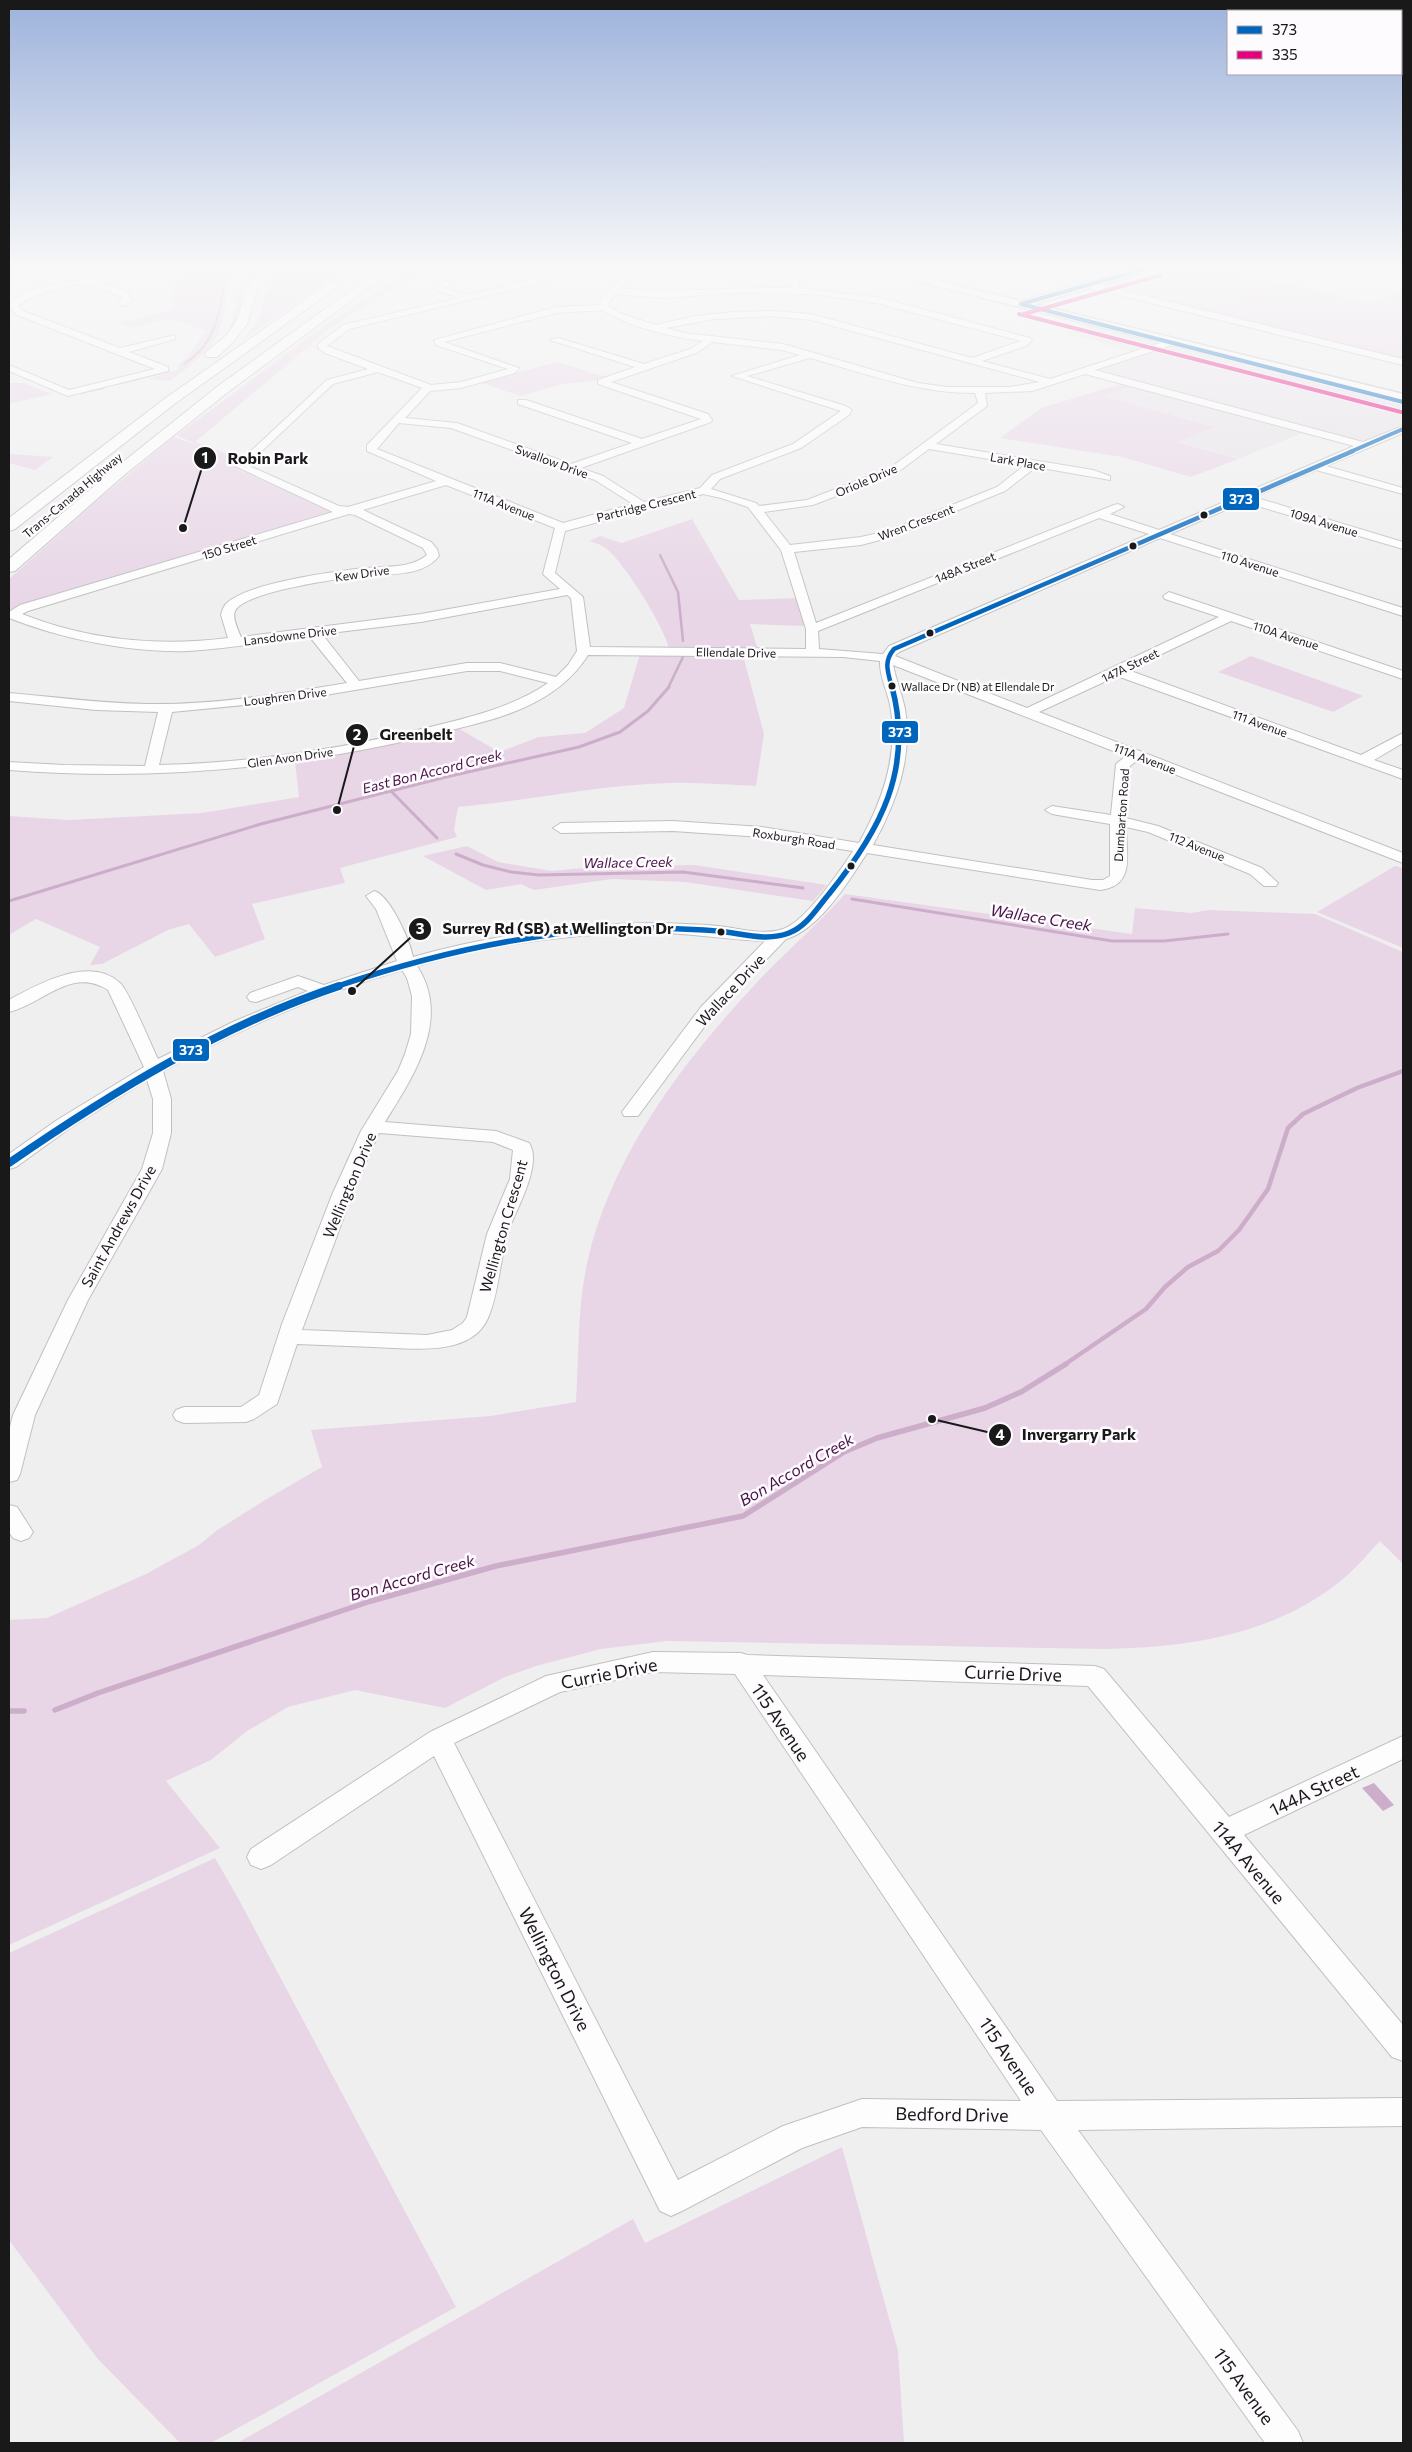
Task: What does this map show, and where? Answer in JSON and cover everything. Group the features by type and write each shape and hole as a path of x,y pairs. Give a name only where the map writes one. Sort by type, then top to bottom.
{"highway":[{"path":"9,508 179,379"},
{"path":"162,405 190,379"},
{"name":"Trans-Canada Highway","path":"9,526 76,471 198,379"},
{"name":"Trans-Canada Highway","path":"61,504 219,379"},
{"path":"9,567 118,473 237,379"}],"main road":[{"path":"1322,379 1403,400"}],"street":[{"path":"36,379 68,393 123,379"},
{"path":"340,379 330,382 240,466 336,509 347,511"},
{"path":"409,379 428,388"},
{"path":"397,420 428,388 461,385 481,379"},
{"path":"570,468 704,422 707,418 601,382 608,379"},
{"name":"Partridge Crescent","path":"562,527 642,505 703,491 716,478 796,446 847,410 748,379"},
{"path":"896,379 923,387 980,391 1024,390 1059,379"},
{"path":"1042,379 1051,382"},
{"path":"1117,379 1364,446"},
{"name":"Oriole Drive","path":"757,510 799,505 820,500 894,470 982,405 980,391"},
{"path":"522,402 643,443"},
{"name":"Swallow Drive","path":"397,420 449,424 602,480 642,505"},
{"name":"111A Avenue","path":"397,420 370,450 562,527"},
{"path":"887,658 894,649 907,642 1403,429"},
{"path":"1383,438 1396,442"},
{"name":"Lark Place","path":"929,446 1093,473 1106,478"},
{"name":"Wren Crescent","path":"787,548 854,542 891,534 1000,489 1034,463"},
{"path":"1316,467 1403,491"},
{"name":"150 Street","path":"12,615 24,608 447,481"},
{"path":"703,491 734,498 757,510 787,548 812,629 812,653"},
{"name":"109A Avenue","path":"1244,498 1403,546"},
{"name":"148A Street","path":"812,629 1118,507"},
{"name":"Kew Drive","path":"236,642 227,615 232,605 243,599 270,590 342,575 417,565 429,560 433,556 431,549 424,543 358,512 347,511"},
{"name":"110 Avenue","path":"1097,514 1403,612"},
{"path":"562,527 559,531 550,574 577,598 584,651"},
{"name":"Lansdowne Drive","path":"12,615 23,621 72,634 123,643 182,647 314,633 421,618 569,591"},
{"name":"110A Avenue","path":"1169,596 1403,674"},
{"name":"147A Street","path":"1029,712 1230,616"},
{"path":"314,633 356,686"},
{"name":"Ellendale Drive","path":"584,651 862,653 887,658"},
{"name":"Glen Avon Drive","path":"9,766 77,769 151,769 271,760 403,738 505,710 538,696 568,675 584,651"},
{"name":"111A Avenue","path":"887,658 1403,858"},
{"name":"Wallace Drive","path":"631,1112 675,1051 707,1011 780,935 789,933 801,926 849,871 864,848 889,796 898,760 900,724 898,705 886,663 887,658"},
{"name":"Loughren Drive","path":"9,696 84,705 166,708 278,698 467,667 500,668 558,682"},
{"name":"111 Avenue","path":"1117,671 1403,775"},
{"path":"151,769 166,708"},
{"path":"1362,760 1403,737"},
{"name":"Dumbarton Road","path":"1114,881 1118,875 1118,821 1123,764 1136,755"},
{"name":"112 Avenue","path":"1052,810 1153,829 1256,871 1270,883"},
{"name":"Roxburgh Road","path":"561,828 704,827 762,832 1094,885 1114,881"},
{"name":"Wellington Drive","path":"184,1415 246,1414 269,1399 289,1337 342,1195 373,1127 407,1071 420,1034 421,996 416,978 406,964 404,953 384,908 374,896"},
{"path":"9,1163 50,1132 154,1068 234,1029 325,991 406,964 499,942 577,932 660,928 780,935"},
{"name":"Saint Andrews Drive","path":"9,1007 66,980 89,977 104,980 114,987 154,1068 162,1099 162,1133 152,1169 65,1325 21,1421 9,1474"},
{"path":"256,997 298,981 325,991"},
{"name":"Wellington Crescent","path":"289,1337 426,1342 446,1340 463,1334 476,1323 497,1235 519,1179 524,1154 522,1147 496,1137 373,1127"},
{"name":"Currie Drive","path":"261,1857 439,1739 555,1682 653,1662 741,1663 1095,1676"},
{"name":"115 Avenue","path":"741,1663 1050,2116 1286,2443"},
{"name":"114A Avenue","path":"1095,1676 1403,2047"},
{"name":"Wellington Drive","path":"439,1739 671,2200"},
{"name":"144A Street","path":"1224,1832 1403,1747"},
{"name":"Bedford Drive","path":"671,2200 794,2136 862,2113 1050,2116 1403,2112"}],"shaded area":[{"path":"252,379 269,379 195,442 241,459 235,465 237,469 329,509 330,512 9,611 9,579 101,497 174,437 199,446 177,435"},
{"path":"488,379 600,379 563,384 521,396 478,382"},
{"path":"1128,379 1308,379 1403,404 1403,424 1362,442"},
{"path":"9,383 24,383 52,394 9,404"},
{"path":"1124,383 1132,386 1104,396 1215,427 1177,442 1238,459 1191,477 1122,457 1000,438 1041,408"},
{"path":"1132,386 1305,432 1238,459 1176,441 1213,426 1103,396"},
{"path":"12,454 53,457 35,470 9,463 9,456"},
{"path":"692,519 739,600 799,598 805,626 750,624 758,650 669,649 660,626 642,594 621,565 604,547 589,541 600,536 622,543"},
{"path":"640,654 743,655 764,734 756,786 691,783 642,784 458,807 454,830 457,837 340,868 345,883 252,904 265,939 215,957 189,924 168,930 102,964 90,965 100,947 36,919 9,935 9,816 69,820 202,813 299,797 295,761 369,749 458,728 499,752 539,737 585,733 624,708"},
{"path":"1251,656 1363,696 1333,712 1218,672"},
{"path":"467,846 498,862 552,871 594,867 694,865 827,885 813,901 685,882 612,879 534,890 521,884 486,890 423,856"},
{"path":"1395,866 1403,868 1403,948 1317,912"},
{"path":"845,894 1132,934 1135,908 1191,913 1209,910 1315,914 1403,952 1403,1564 1380,1541 1340,1582 1307,1604 1281,1617 1253,1628 1224,1636 1164,1646 1104,1649 667,1641 601,1649 536,1666 505,1677 445,1708 355,1690 288,1707 247,1731 211,1760 166,1781 220,1848 9,1945 9,1620 47,1618 146,1574 199,1545 216,1531 322,1467 311,1430 490,1416 576,1402 580,1313 588,1259 600,1219 615,1181 634,1144 680,1074 732,1009"},
{"path":"1374,1783 1394,1805 1383,1811 1362,1788"},
{"path":"215,1858 456,2307 211,2443 180,2443 97,2358 9,2240 9,1953"},
{"path":"842,2147 898,2351 904,2443 237,2443 633,2219 645,2243"}],"waterway":[{"path":"117,384 135,379"},
{"path":"80,393 103,388"},
{"name":"East Bon Accord Creek","path":"660,555 678,592 683,641"},
{"name":"East Bon Accord Creek","path":"668,688 683,657"},
{"name":"East Bon Accord Creek","path":"9,901 261,824 446,777 579,747 620,732 648,711 669,687"},
{"name":"Wallace Creek","path":"391,791 437,838"},
{"name":"Wallace Creek","path":"456,854 483,865 511,872 539,875 683,872 803,888"},
{"name":"Wallace Creek","path":"852,899 1112,941 1164,941 1228,934"},
{"name":"Bon Accord Creek","path":"1064,1365 1146,1309 1165,1287 1188,1267 1218,1251 1239,1230 1268,1189 1288,1128 1303,1114 1357,1088 1403,1071"},
{"name":"Bon Accord Creek","path":"55,1710 98,1693 371,1601 496,1566 743,1516 844,1452 877,1438 985,1408 1021,1392 1066,1364"},
{"name":"Bon Accord Creek","path":"9,1711 24,1711"}],"transit line":[{"name":"335","path":"1274,379 1401,412"},
{"name":"373","path":"1315,379 1403,402"},
{"name":"373","path":"9,1163 128,1085 190,1051 253,1020 319,992 385,969 454,951 567,932 657,928 777,936 797,929 815,912 864,846 875,827 892,786 900,742 900,722 886,664 887,657 894,649 1403,429"}],"place":[{"name":"Robin Park","path":"183,528"},
{"name":"Wallace Dr (NB) at Ellendale Dr","path":"892,686"},
{"name":"Greenbelt","path":"337,810"},
{"name":"Surrey Rd (SB) at Wellington Dr","path":"352,991"},
{"name":"Invergarry Park","path":"932,1419"}]}
